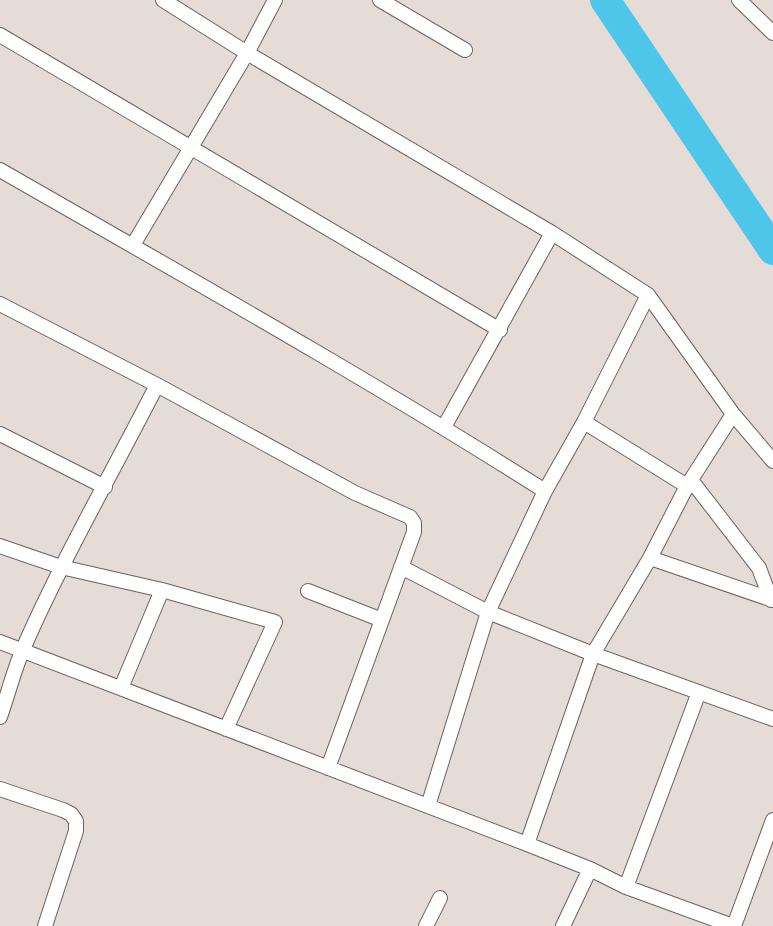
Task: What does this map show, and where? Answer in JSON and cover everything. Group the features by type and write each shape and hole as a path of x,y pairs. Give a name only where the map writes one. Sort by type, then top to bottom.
{"street":[{"path":"163,0 247,53 552,233 648,296 733,414 773,461"},
{"path":"133,245 247,53 275,0"},
{"path":"380,0 465,50"},
{"path":"739,0 773,33"},
{"path":"0,35 500,330"},
{"path":"0,170 133,245 444,427 544,491"},
{"path":"444,427 500,330 552,233"},
{"path":"428,806 488,612 544,491 584,422 648,296"},
{"path":"0,304 157,385 355,493 410,517 414,523 414,532 328,768"},
{"path":"0,717 22,651 61,567 105,487 157,385"},
{"path":"528,844 593,654 650,558 689,483 733,414"},
{"path":"584,422 689,483 759,568 772,600"},
{"path":"0,434 105,487"},
{"path":"0,546 61,567 162,590 275,622 226,729"},
{"path":"650,558 772,600"},
{"path":"401,567 488,612 593,654 773,719"},
{"path":"122,688 162,590"},
{"path":"308,591 382,620"},
{"path":"0,642 528,844 626,886 733,926 773,820"},
{"path":"626,886 699,692"},
{"path":"0,789 63,810 71,814 76,821 76,830 45,926"},
{"path":"563,926 590,869"},
{"path":"426,926 440,898"}],"waterway":[{"path":"605,0 773,250"}]}
